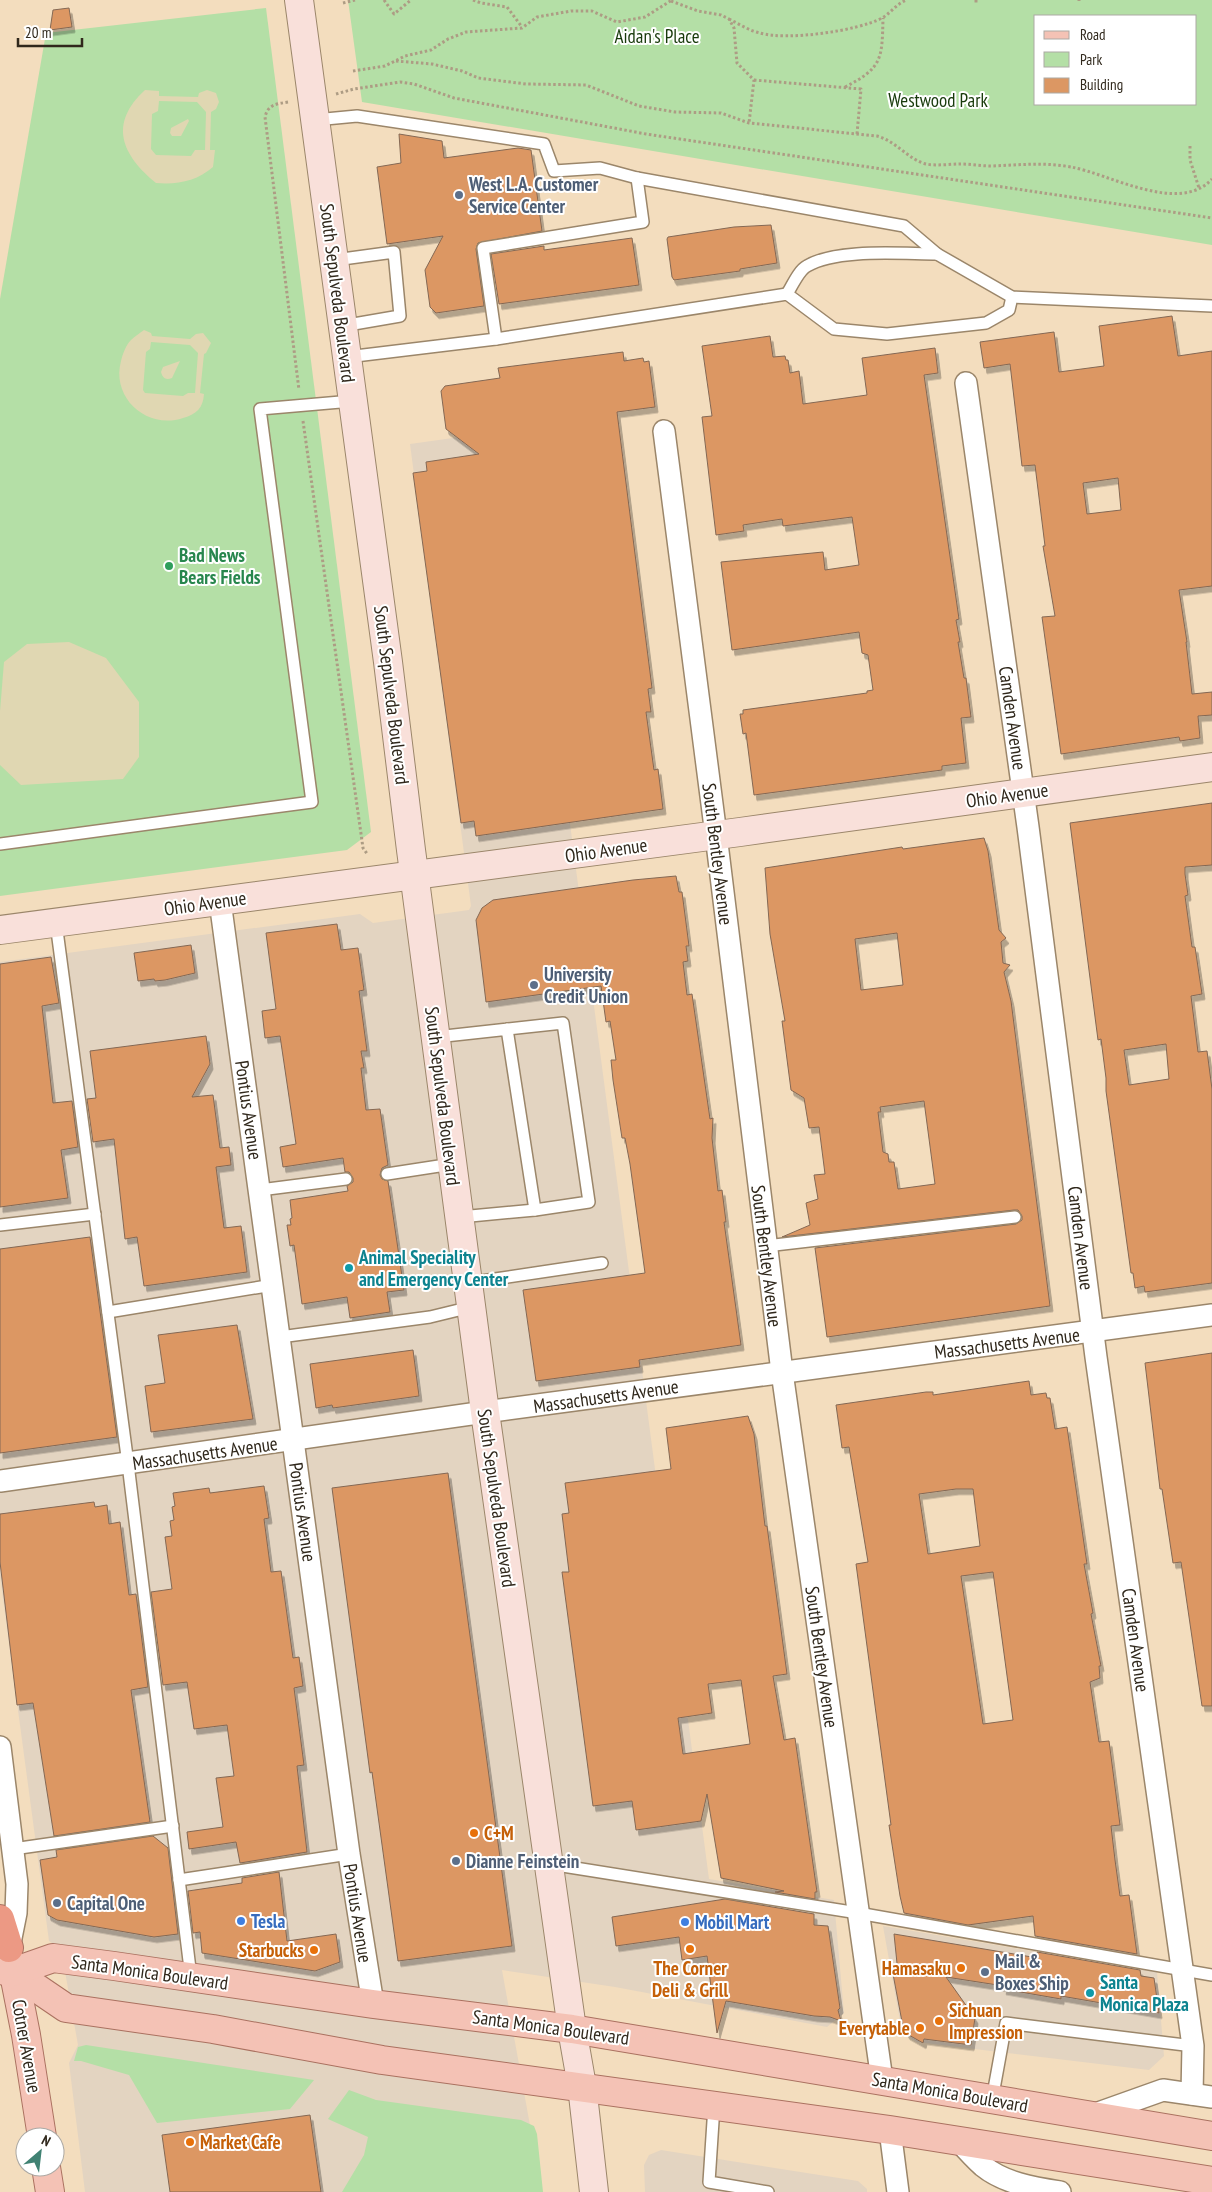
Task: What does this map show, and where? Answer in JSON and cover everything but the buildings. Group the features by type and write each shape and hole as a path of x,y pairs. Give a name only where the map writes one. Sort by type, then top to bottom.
{"highway":[{"path":"0,1919 7,1963"}],"main road":[{"name":"South Sepulveda Boulevard","path":"299,0 388,662 414,875 485,1412 572,2029 582,2086 594,2192"},
{"name":"Ohio Avenue","path":"0,930 1212,767"},
{"name":"Santa Monica Boulevard","path":"7,1963 53,1958 373,2004 572,2029 1212,2136"},
{"path":"7,1963 66,2008 213,2029 382,2060 582,2086 890,2130 1212,2181"},
{"name":"Cotner Avenue","path":"7,1963 26,2035 40,2127"},
{"path":"26,2035 66,2008"},
{"path":"48,2177 50,2192"}],"street":[{"name":"Camden Avenue","path":"966,383 1023,793 1093,1332 1182,1970 1202,2095"},
{"name":"South Bentley Avenue","path":"664,431 782,1372 882,2080"},
{"name":"Pontius Avenue","path":"220,901 349,1854 373,2004"},
{"name":"Massachusetts Avenue","path":"0,1481 485,1412 1212,1315"},
{"name":"Cotner Avenue","path":"0,1748 17,1884 16,1913 7,1963"},
{"name":"Santa Monica Boulevard","path":"1088,2116 1163,2090 1202,2095"},
{"path":"890,2130 898,2192"},
{"path":"958,2140 983,2166 1006,2180 1034,2188 1060,2192"}],"lane":[{"path":"315,120 358,116 544,144 554,171 600,168 636,178 904,226 937,254 1012,297 1212,306"},
{"path":"496,339 483,248 643,222 636,178"},
{"path":"335,260 394,252 400,316 342,326"},
{"path":"787,294 805,266 830,257 866,254 937,254"},
{"path":"347,357 496,339 787,294 834,329 887,334 986,323 1009,310 1012,297"},
{"path":"0,844 312,802 260,409 352,401"},
{"path":"56,923 128,1464 191,1978"},
{"path":"436,1037 563,1023 589,1202 535,1210 459,1217"},
{"path":"507,1029 535,1210"},
{"path":"387,1174 452,1164"},
{"path":"260,1190 346,1179"},
{"path":"0,1225 95,1214"},
{"path":"766,1246 1015,1217"},
{"path":"280,1338 430,1317 470,1295 602,1263"},
{"path":"108,1312 273,1285"},
{"path":"13,1849 172,1826"},
{"path":"179,1880 349,1854"},
{"path":"550,1864 858,1912 1212,1975"},
{"path":"992,2100 1006,2023 1193,2046"},
{"path":"714,2106 709,2182 768,2192"}],"path":[{"path":"343,3 354,0"},
{"path":"384,0 394,14 411,0"},
{"path":"473,0 507,7 522,28"},
{"path":"353,72 385,66 406,56 431,50 448,39 466,32 522,28 537,17 571,12 592,10 617,22 646,17 671,0 698,11 721,15 760,33 782,36 848,29 883,18 907,0"},
{"path":"845,87 862,79 873,70 880,56 883,18"},
{"path":"729,19 734,28 738,63 754,80 860,89 857,134"},
{"path":"396,61 432,64 462,71 478,78 526,84 586,84 639,106 675,112 721,113 749,123 857,134 889,140 925,164 986,166 1038,164 1070,166 1146,190 1181,193 1199,188 1212,179"},
{"path":"749,123 754,80"},
{"path":"348,92 354,89 400,82 414,84 454,98 646,134 1212,218"},
{"path":"286,102 271,106 266,110 265,116 301,404 363,848 368,855"},
{"path":"1190,146 1190,160 1199,188"}],"shaded area":[{"path":"518,429 709,1879 834,1900 844,2013 827,2027 615,1987 502,1970 542,2192 85,2192 69,2063 78,2045 61,1949 49,1941 0,1576 0,962 360,914 373,923 469,910 471,906 410,444"},
{"path":"883,1926 1157,1972 1164,2056 1149,2070 917,2042 902,2032"},
{"path":"661,2150 858,2181 867,2189 867,2192 645,2192 644,2165 649,2155"}],"green space":[{"name":"Westwood Park","path":"348,0 1212,0 1212,245 362,102"},
{"name":"Bad News Bears Fields","path":"266,8 371,832 347,850 0,896 0,299 46,33"},
{"path":"86,2045 314,2080 290,2109 157,2123 129,2075 81,2061 74,2061 78,2047"},
{"path":"349,2090 376,2100 521,2120 534,2126 537,2134 543,2192 342,2192 364,2155 368,2137 328,2119"}],"sand":[{"path":"145,90 159,91 159,96 198,97 199,93 207,90 216,93 219,102 216,109 211,112 210,150 215,150 213,167 200,176 186,181 156,183 135,161 124,139 123,127 126,115 133,103","holes":["159,101 197,102 206,112 205,150 195,150 191,156 156,155 151,149 152,114 158,111"]},
{"path":"188,119 189,121 181,136 172,136 170,133 171,128"},
{"path":"144,330 151,333 152,336 190,339 196,334 203,333 211,343 204,354 200,393 204,394 201,407 192,415 170,421 157,419 145,415 135,408 127,398 121,387 119,375 121,361 129,342","holes":["151,342 190,345 198,353 195,393 188,393 183,396 145,393 143,390 146,352 150,349"]},
{"path":"180,361 172,378 164,378 161,372 163,367"},
{"path":"69,642 106,658 139,702 139,757 123,779 21,785 0,765 0,711 4,662 27,644"}],"place":[{"name":"West L.A. Customer Service Center","path":"459,195"},
{"name":"Bad News Bears Fields","path":"169,566"},
{"name":"University Credit Union","path":"534,985"},
{"name":"Animal Speciality and Emergency Center","path":"349,1268"},
{"name":"C+M","path":"474,1833"},
{"name":"Dianne Feinstein","path":"456,1861"},
{"name":"Capital One","path":"57,1903"},
{"name":"Tesla","path":"241,1921"},
{"name":"Mobil Mart","path":"685,1922"},
{"name":"The Corner Deli & Grill","path":"690,1949"},
{"name":"Starbucks","path":"314,1950"},
{"name":"Hamasaku","path":"961,1968"},
{"name":"Mail & Boxes Ship","path":"985,1972"},
{"name":"Santa Monica Plaza","path":"1090,1993"},
{"name":"Sichuan Impression","path":"939,2021"},
{"name":"Everytable","path":"920,2028"},
{"name":"Market Cafe","path":"190,2142"}],"park label":[{"name":"Aidan's Place","path":"657,36"}]}
